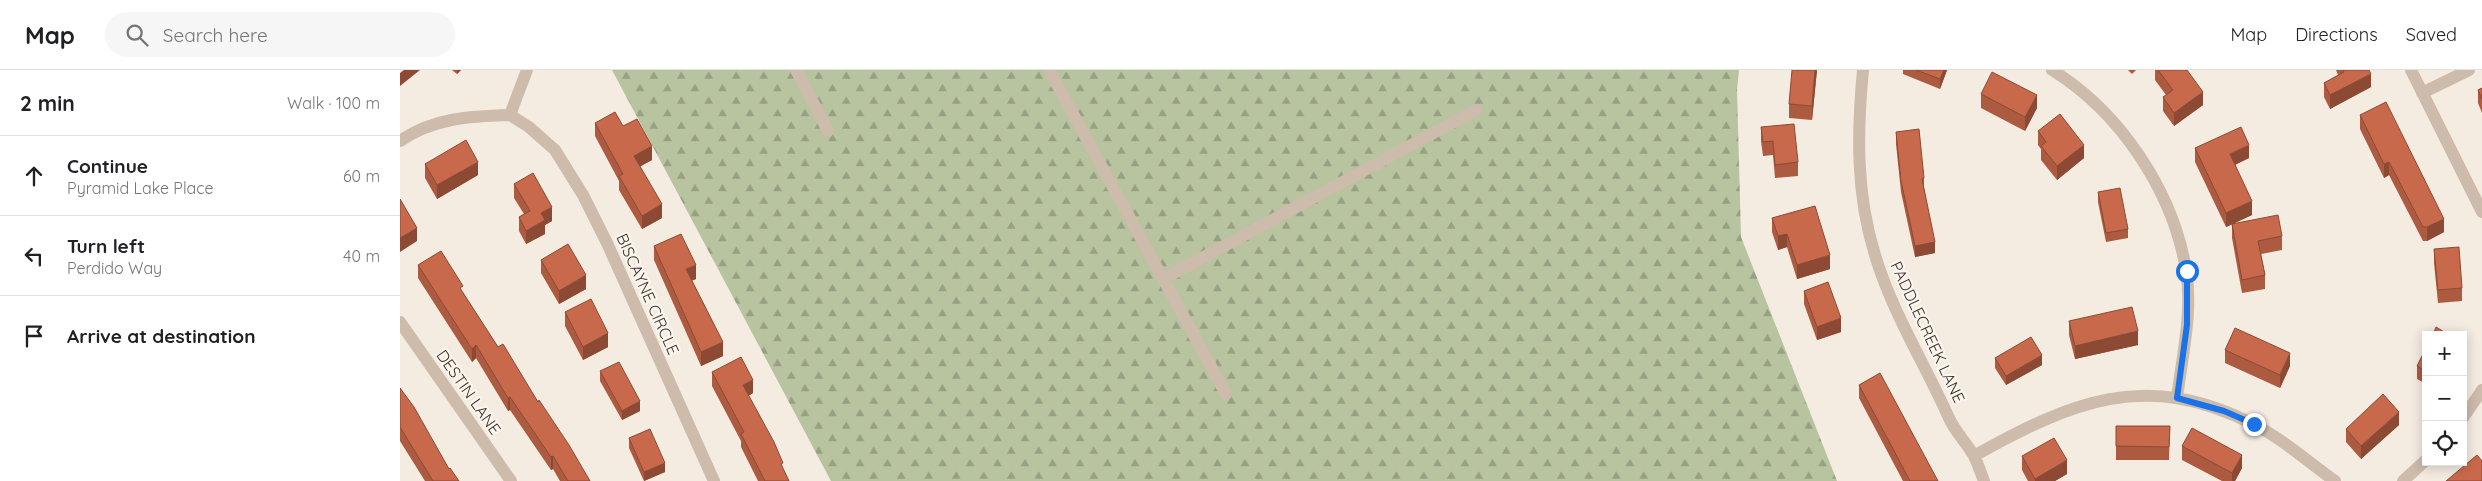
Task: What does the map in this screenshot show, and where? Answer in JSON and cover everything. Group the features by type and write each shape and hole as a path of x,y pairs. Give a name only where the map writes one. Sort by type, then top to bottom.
{"street":[{"path":"400,140 435,123 469,116 510,115 527,70"},
{"path":"796,70 828,131"},
{"path":"1049,70 1226,394"},
{"name":"PADDLECREEK LANE","path":"1863,70 1858,116 1858,168 1863,203 1875,255 1901,321 1950,420 1974,456 1984,481"},
{"path":"2052,70 2096,103 2119,129 2149,172 2166,203 2178,236 2187,271 2187,325 2177,398"},
{"path":"2411,70 2482,212"},
{"path":"2422,93 2469,70"},
{"path":"1163,279 1476,110"},
{"name":"BISCAYNE CIRCLE","path":"510,115 529,127 555,150 566,163 590,207 714,481"},
{"name":"DESTIN LANE","path":"400,322 511,481"},
{"path":"2467,412 2482,390"},
{"path":"1974,456 2032,424 2096,400 2130,396 2177,398 2224,411 2254,424 2284,443 2335,481"},
{"path":"2403,481 2422,464"}],"green space":[{"path":"612,70 1739,70 1737,89 1741,237 1837,481 831,481"}],"building":[{"path":"1792,70 1815,70 1812,106 1789,104"},
{"path":"1916,70 1944,70 1940,79"},
{"path":"2158,70 2187,70 2203,92 2174,113 2163,97 2173,90"},
{"path":"2343,70 2369,70 2371,74 2330,95 2324,83 2344,72"},
{"path":"1992,72 2037,95 2025,117 1981,94"},
{"path":"2482,88 2482,99 2478,90"},
{"path":"2386,102 2444,219 2427,227 2423,227 2389,162 2384,164 2360,115"},
{"path":"615,112 623,126 637,119 652,146 634,156 662,204 642,216 619,176 623,174 595,123"},
{"path":"2060,114 2084,145 2057,166 2041,146 2046,142 2038,131"},
{"path":"1794,124 1798,162 1775,165 1773,141 1763,142 1761,127"},
{"path":"2241,127 2249,145 2230,154 2252,201 2226,213 2195,148"},
{"path":"1919,129 1924,178 1922,179 1935,242 1915,246 1901,181 1896,132"},
{"path":"466,140 478,162 437,185 425,164"},
{"path":"533,173 552,207 541,213 545,220 526,231 519,217 530,211 514,184"},
{"path":"2120,188 2128,229 2106,233 2098,192"},
{"path":"400,199 417,228 400,238"},
{"path":"1815,206 1830,255 1797,265 1787,234 1778,236 1772,218"},
{"path":"2278,215 2282,236 2258,241 2265,275 2242,280 2232,224"},
{"path":"681,234 696,265 686,269 723,342 701,352 654,246"},
{"path":"568,244 586,275 559,291 541,260"},
{"path":"2459,247 2462,288 2438,290 2434,249"},
{"path":"441,251 463,286 460,288 498,347 503,344 538,402 539,400 569,445 590,481 568,481 553,456 551,457 510,397 508,398 476,345 472,349 418,265"},
{"path":"1828,282 1841,318 1817,327 1804,291"},
{"path":"591,299 608,333 583,347 565,312"},
{"path":"2132,307 2138,331 2075,346 2069,321"},
{"path":"2436,327 2442,331 2434,331"},
{"path":"2235,328 2290,353 2280,375 2225,350"},
{"path":"2031,337 2042,355 2006,376 1995,358"},
{"path":"2422,356 2422,369 2417,366"},
{"path":"741,357 753,380 743,385 774,442 789,481 765,481 741,434 744,432 712,372"},
{"path":"619,362 640,401 622,411 600,371"},
{"path":"1880,373 1938,481 1910,481 1859,385"},
{"path":"400,388 414,407 449,469 459,481 433,481 400,427"},
{"path":"2383,394 2399,412 2361,446 2346,429"},
{"path":"2116,426 2170,426 2169,447 2116,446"},
{"path":"2192,428 2242,455 2232,473 2182,446"},
{"path":"650,429 665,463 644,472 629,438"},
{"path":"2054,438 2067,460 2035,479 2022,456"},
{"path":"2477,455 2482,461 2482,481 2446,481 2464,466 2467,466 2467,463"}],"route":[{"path":"2187,271 2187,325 2177,398 2224,411 2254,424"}]}
